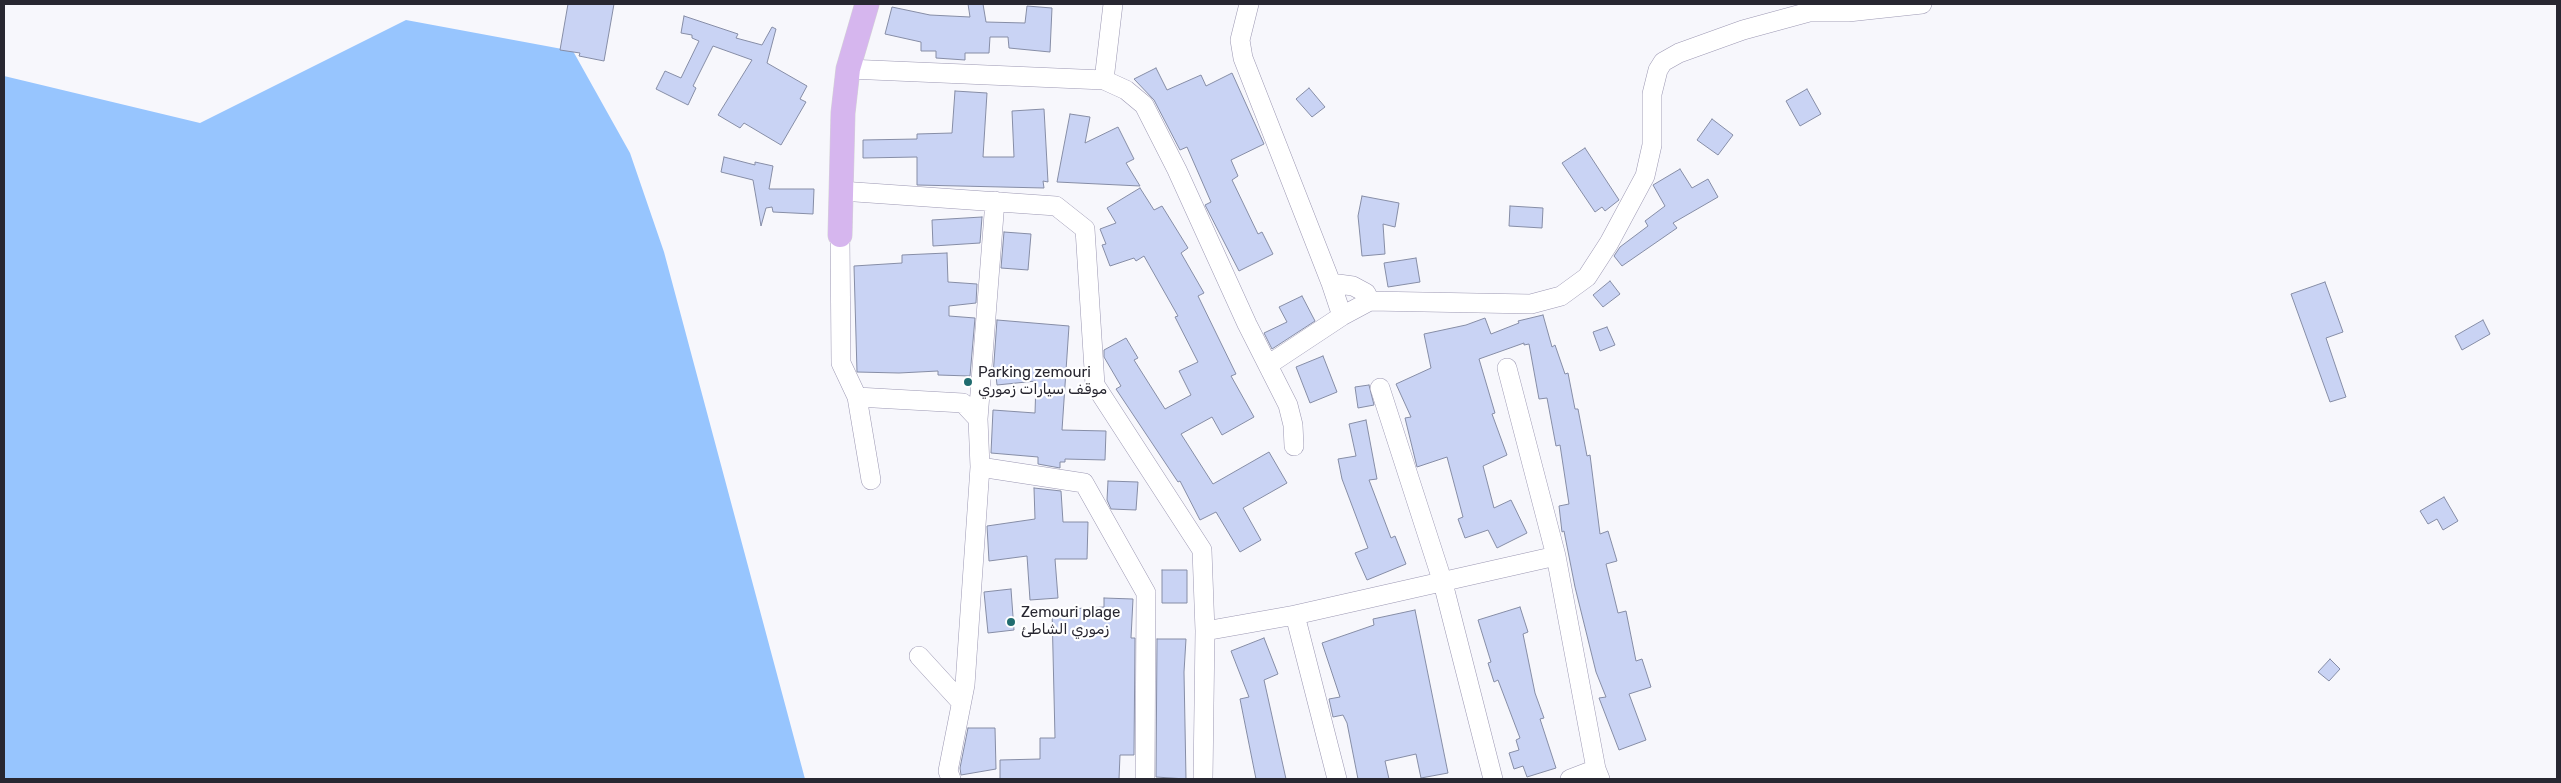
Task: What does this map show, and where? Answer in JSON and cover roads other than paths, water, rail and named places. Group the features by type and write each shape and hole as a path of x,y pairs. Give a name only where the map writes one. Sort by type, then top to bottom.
{"main road":[{"path":"840,235 843,113 848,69 867,4"}],"street":[{"path":"1104,80 1113,4"},
{"path":"1249,4 1240,40 1243,58 1331,283 1342,316"},
{"path":"1268,366 1342,316 1370,301 1531,304 1561,296 1587,277 1609,243 1645,176 1652,145 1652,94 1658,70 1663,62 1678,53 1742,30 1809,12 1848,12 1922,4"},
{"path":"848,69 1104,80 1126,90 1144,105 1177,170 1288,405 1293,425 1294,446"},
{"path":"841,192 1056,206 1085,229 1096,385 1202,550 1205,631 1203,779"},
{"path":"951,779 948,771 965,685 980,467 978,419 995,201"},
{"path":"840,235 841,363 856,397 871,480"},
{"path":"1331,283 1352,286 1366,293 1370,301"},
{"path":"1508,368 1556,556 1598,774 1570,779"},
{"path":"1380,388 1443,583 1494,779"},
{"path":"856,397 962,403 978,419"},
{"path":"980,467 1084,483 1146,593 1145,779"},
{"path":"1205,631 1295,615 1556,556"},
{"path":"1295,615 1337,779"},
{"path":"919,656 961,702"}],"water":[{"path":"406,20 573,51 630,153 664,252 805,779 4,779 4,76 200,123"}],"place":[{"name":"Parking zemouri موقف سيارات زموري","path":"968,382"},
{"name":"Zemouri plage زموري الشاطئ","path":"1011,622"}]}
